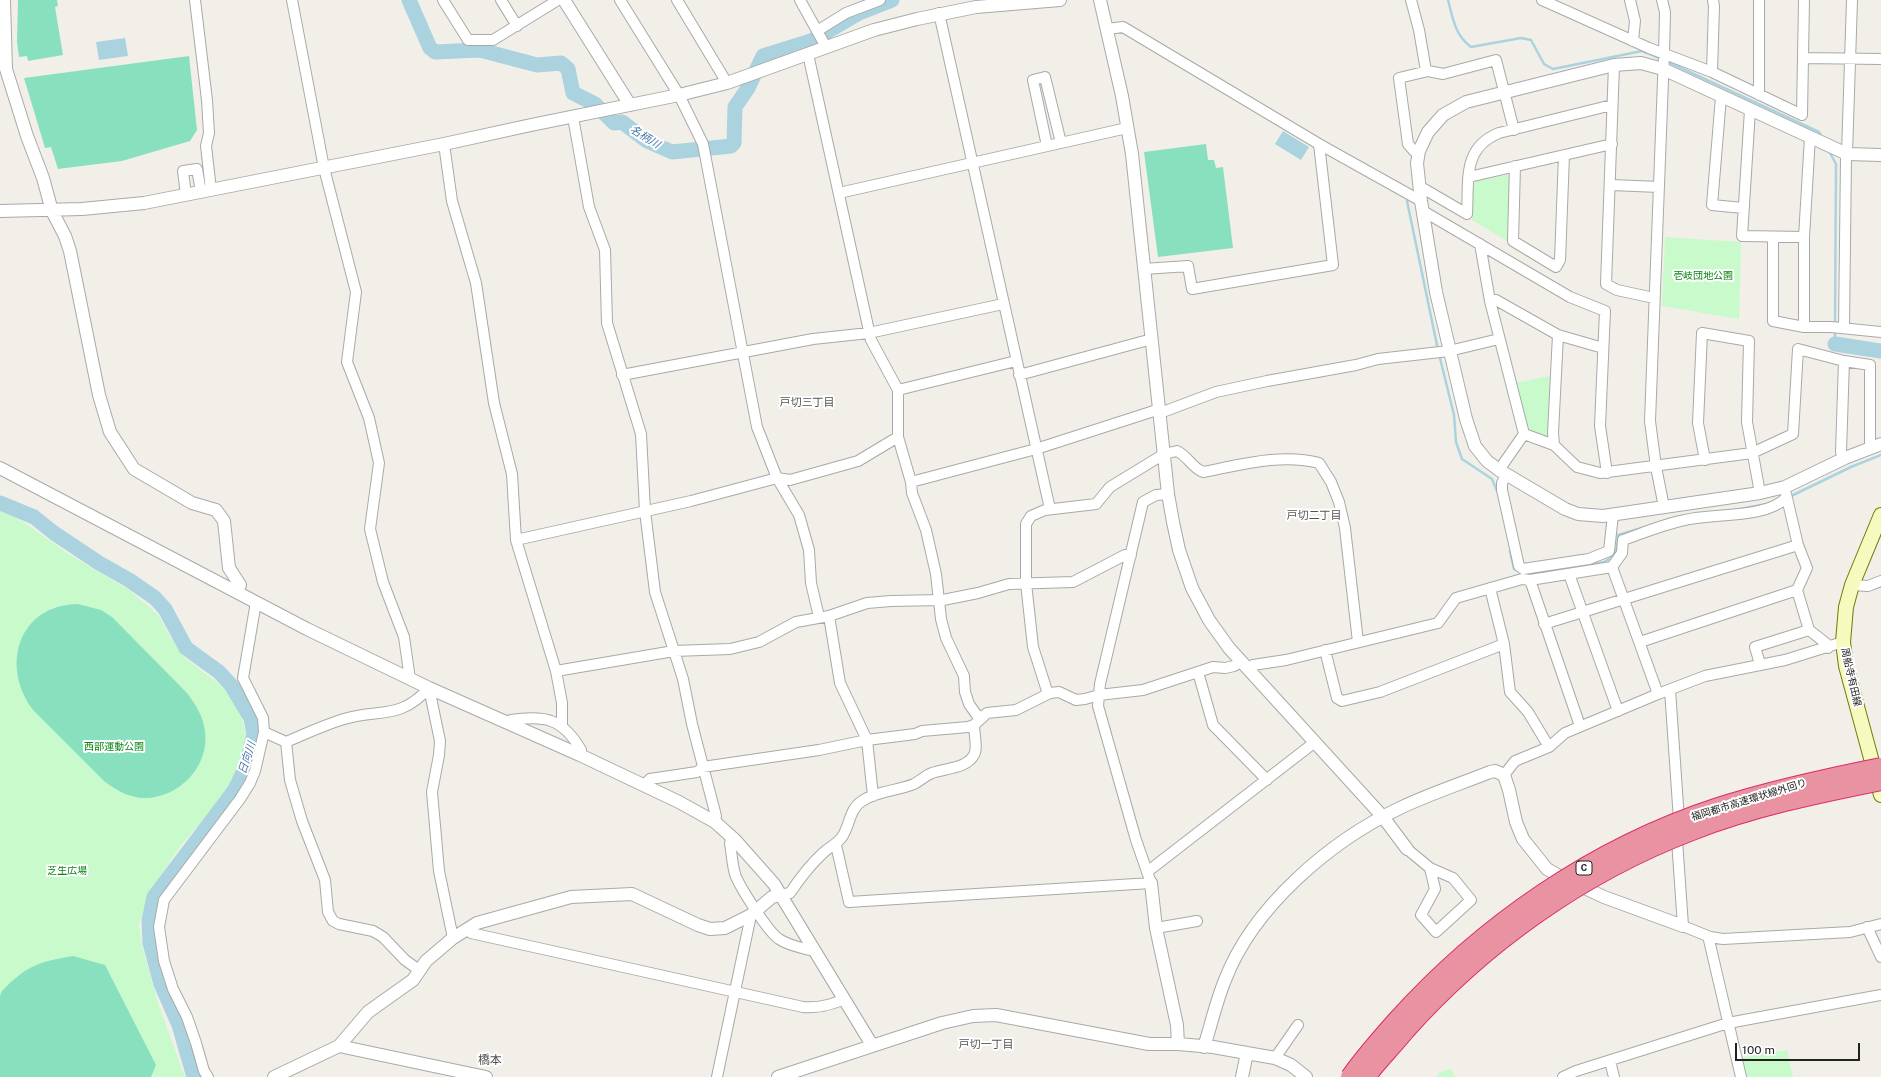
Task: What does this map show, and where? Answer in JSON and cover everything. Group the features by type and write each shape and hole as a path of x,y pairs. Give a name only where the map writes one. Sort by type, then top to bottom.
{"highway":[{"path":"1802,790 1881,761"},
{"name":"福岡都市高速環状線外回り","path":"1350,1077 1377,1042 1449,966 1500,924 1538,896 1607,855 1687,818 1717,807 1802,790 1881,767"},
{"name":"C","path":"1366,1077 1423,1011 1502,939 1544,908 1592,878 1691,831 1761,808 1802,790 1881,782"}],"main road":[{"name":"周船寺有田線","path":"1881,515 1852,585 1846,607 1843,642 1846,666 1881,795"}],"street":[{"path":"4,0 6,69 27,136 43,178 52,211 65,236 70,251 98,388 110,432 134,469 192,503 216,510 224,521 229,568 240,585 237,592"},
{"path":"195,0 206,93 209,133 206,146 206,191"},
{"path":"292,0 324,168 356,292 347,362 369,418 379,463 370,529 384,582 404,637 410,679"},
{"path":"443,0 468,40 493,40 558,0"},
{"path":"501,0 517,26"},
{"path":"564,0 630,105"},
{"path":"620,0 679,95 704,149 744,351 757,427 777,478 799,514 809,550 810,583 824,616 840,684 867,740 873,796"},
{"path":"677,0 727,83"},
{"path":"800,0 821,39"},
{"path":"0,211 52,211 144,203 444,144 679,95 727,83 808,54 846,13 880,0"},
{"path":"821,39 874,30 939,13 976,7 1060,0"},
{"path":"1100,0 1132,154 1168,494 1179,550 1192,588 1209,620 1244,666 1383,817 1407,848 1430,868 1453,878 1471,900 1436,932 1421,914 1436,889 1430,868"},
{"path":"1411,0 1419,30 1426,71"},
{"path":"1542,0 1632,41 1712,72 1802,115 1804,0"},
{"path":"1630,0 1635,21 1632,41"},
{"path":"1662,0 1665,12 1664,54 1650,421 1656,467 1664,507"},
{"path":"1712,72 1713,0"},
{"path":"1759,0 1759,95"},
{"path":"1844,328 1846,158 1843,152 1850,58 1852,0"},
{"path":"939,13 1050,509"},
{"path":"1107,29 1123,27 1422,206 1480,244 1570,297 1605,311 1600,426 1607,473"},
{"path":"808,54 869,333 871,340 898,390 898,437 911,482 912,494 926,530 936,574 941,619 946,638 964,676 965,692 969,704 976,714 982,718"},
{"path":"1803,58 1881,59"},
{"path":"1419,151 1414,151 1408,144 1400,78 1426,71 1443,74 1496,60 1514,130"},
{"path":"1786,493 1760,493 1613,515 1593,516 1578,514 1565,509 1503,473 1487,461 1475,446 1443,351 1436,292 1419,186 1417,163 1419,151 1428,132 1448,111 1466,102 1614,65 1642,63 1663,69 1720,97 1843,152 1881,155"},
{"path":"1614,65 1611,185 1606,284 1617,290 1654,298"},
{"path":"1047,146 1032,80 1045,77 1061,143"},
{"path":"1720,97 1712,205 1744,208"},
{"path":"1419,186 1467,214 1470,162 1479,145 1487,138 1612,105"},
{"path":"1750,110 1742,236 1804,238"},
{"path":"577,116 590,207 605,250 607,324 641,434 646,511 655,592 683,679 703,768 716,816 715,822"},
{"path":"839,193 1127,128"},
{"path":"1804,327 1804,238 1815,139"},
{"path":"444,144 452,201 476,283 494,403 512,474 516,540 556,671 562,703 562,725"},
{"path":"1144,269 1188,266 1192,289 1333,265 1319,144"},
{"path":"1469,177 1612,144"},
{"path":"1515,166 1513,241 1556,267 1560,260 1564,155"},
{"path":"186,195 184,171 197,169 206,191"},
{"path":"1611,185 1659,187"},
{"path":"1773,236 1773,321 1804,327 1831,327 1881,332"},
{"path":"1480,244 1490,301 1524,434 1503,473 1502,490 1519,566 1544,624 1580,726"},
{"path":"1490,301 1496,300 1558,335 1603,348"},
{"path":"622,375 813,339 869,333 1003,304"},
{"path":"1705,460 1698,422 1702,333 1749,341 1747,422 1760,493"},
{"path":"1554,446 1553,434 1558,335"},
{"path":"1019,375 1152,339"},
{"path":"911,482 1036,449 1160,411 1216,392 1356,365 1378,359 1443,351 1499,339"},
{"path":"1524,434 1554,446 1577,467 1590,472 1607,473 1752,453 1793,434 1798,349 1844,361 1870,365 1876,446 1844,458 1786,493 1778,506 1725,516 1685,520 1623,540 1622,552 1612,567 1569,574 1524,576"},
{"path":"898,390 1016,361"},
{"path":"1844,361 1841,452 1844,458"},
{"path":"516,540 646,511 777,478 790,480 858,460 898,437"},
{"path":"1048,694 1033,647 1026,583 1026,524 1031,516 1050,509 1096,504 1110,487 1164,454 1177,451 1186,455 1197,469 1203,472 1259,461 1305,459 1319,463 1331,482 1339,502 1345,528 1358,642"},
{"path":"0,468 256,602 410,679 509,724 580,754 715,822 734,839 774,884 872,1045"},
{"path":"1786,493 1798,544 1807,568 1797,590 1809,630 1827,644 1828,648"},
{"path":"1168,494 1156,495 1143,502 1100,684 1098,706 1136,840 1151,883 1156,928 1177,1025 1178,1044"},
{"path":"644,785 650,779 697,772 703,768 819,750 867,740 915,734 922,731 974,725 987,713 1016,710 1048,694 1059,692 1076,700 1099,695 1144,690 1213,668 1244,666 1286,660 1438,623 1456,598 1524,576 1589,559 1609,551 1613,515"},
{"path":"1544,624 1625,600 1798,544"},
{"path":"556,671 674,651 730,649 759,642 777,630 796,622 824,616 867,603 939,600 978,593 1009,584 1073,582 1125,555 1131,554"},
{"path":"1612,567 1658,694"},
{"path":"1569,574 1618,711"},
{"path":"1852,585 1868,586 1881,581"},
{"path":"1490,588 1500,623 1510,692 1528,712 1549,747"},
{"path":"1640,642 1797,590"},
{"path":"208,1077 204,1071 186,1017 173,989 164,961 159,927 164,900 240,799 250,783 255,771 264,732 263,718 243,678 256,602"},
{"path":"1760,664 1755,647 1809,630"},
{"path":"1504,775 1515,761 1549,747 1565,733 1658,694 1705,676 1785,660 1828,648 1843,642"},
{"path":"1325,650 1337,698 1342,701 1380,692 1504,644"},
{"path":"1198,672 1213,725 1267,780"},
{"path":"264,732 286,742 343,719 402,709 422,696 429,688"},
{"path":"429,688 440,741 432,792 439,871 453,938"},
{"path":"1670,690 1679,820"},
{"path":"509,724 511,720 528,718 552,721 562,725 573,735 581,750 580,754"},
{"path":"274,1077 338,1046 349,1037 368,1012 413,980 426,961 453,938 477,923 583,896 632,894 698,925 710,929 725,928 753,913 772,897 790,893 805,871 824,852 836,845 848,827 856,806 862,800 915,783 932,773 964,764 971,759 975,754 974,725"},
{"path":"286,742 290,780 302,821 325,880 328,912 333,921 339,924 373,930 383,937 405,960 419,970"},
{"path":"1147,872 1315,742"},
{"path":"1204,1047 1225,980 1253,929 1275,901 1300,875 1327,852 1383,817 1400,808 1495,771 1504,775 1516,822 1523,839 1547,869 1604,897 1710,937 1723,939 1842,932 1881,924"},
{"path":"734,839 730,844 733,865 737,878 753,913 785,943 814,951"},
{"path":"1677,840 1683,926"},
{"path":"836,845 849,902 1151,883"},
{"path":"717,1077 734,992 753,913"},
{"path":"1156,928 1197,921"},
{"path":"1868,927 1881,958"},
{"path":"468,929 471,933 811,1008 838,1003 844,999"},
{"path":"1710,937 1709,940 1741,1077"},
{"path":"1563,1077 1576,1071 1728,1023 1881,996"},
{"path":"778,1077 958,1018 996,1015 1149,1044 1178,1044 1275,1058 1291,1065 1306,1077"},
{"path":"1275,1058 1298,1025"},
{"path":"338,1046 486,1077"},
{"path":"1242,1077 1247,1053"},
{"path":"1610,1061 1614,1077"}],"green space":[{"path":"18,0 57,0 58,6 55,7 63,55 28,61 27,56 19,57 17,42"},
{"path":"189,56 197,130 190,141 122,161 58,169 51,147 45,148 24,78"},
{"path":"1206,144 1208,160 1214,160 1216,168 1223,167 1233,248 1158,257 1144,152"},
{"path":"1507,175 1511,179 1509,242 1472,220 1473,188 1476,181"},
{"name":"壱岐団地公園","path":"1665,237 1741,242 1739,319 1662,306"},
{"path":"1550,376 1548,432 1550,442 1528,433 1515,383"},
{"name":"西部運動公園","path":"0,511 22,521 67,553 129,590 148,606 159,616 168,633 185,658 219,684 231,698 241,715 247,737 234,778 215,805 179,848 149,893 139,924 142,946 159,1006 185,1077 0,1077"},
{"path":"78,604 101,610 112,617 187,693 203,720 205,744 203,756 197,768 190,778 180,786 158,797 134,797 123,793 104,781 34,711 24,694 18,676 17,659 20,642 28,627 41,615 57,607"},
{"path":"73,956 105,965 156,1065 151,1077 0,1077 0,996 2,991 19,975 34,966 51,960"},
{"path":"1787,1050 1793,1077 1743,1077 1739,1058"},
{"path":"1451,1069 1455,1077 1436,1077 1439,1073"}],"water":[{"path":"125,38 128,56 99,60 96,42"},
{"path":"1283,131 1309,147 1301,160 1275,144"}],"waterway":[{"name":"名柄川","path":"409,0 430,48 435,52 480,50 537,65 561,63 568,69 573,93 595,104 614,123 622,122 647,141 672,152 731,146 734,143 735,107 748,88 763,56 811,41 859,13 892,0"},
{"path":"1448,0 1455,26 1461,37 1471,47 1521,38 1531,40 1544,64 1553,69 1642,51 1662,59"},
{"path":"1666,61 1819,132 1822,138"},
{"path":"1829,151 1836,164 1835,325"},
{"path":"1407,201 1438,350"},
{"path":"1835,330 1835,344"},
{"name":"名柄川","path":"1835,344 1881,351"},
{"path":"1439,354 1454,415 1456,442 1462,459 1492,479 1497,491"},
{"path":"1789,497 1851,467 1881,455"},
{"name":"日向川","path":"0,503 34,517 54,533 155,598 165,609 186,648 219,672 231,685 251,718 254,734 246,767 234,791 154,897 149,920 150,943 161,984 179,1025 194,1077"},
{"path":"1734,510 1767,504"},
{"path":"1523,573 1528,575 1604,562 1612,557 1616,551 1618,535 1645,527"},
{"path":"1510,551 1514,569 1518,571"}],"district":[{"name":"戸切三丁目","path":"807,403"},
{"name":"戸切二丁目","path":"1314,516"},
{"name":"戸切一丁目","path":"986,1045"},
{"name":"橋本","path":"490,1060"}],"park label":[{"name":"芝生広場","path":"67,871"}]}
